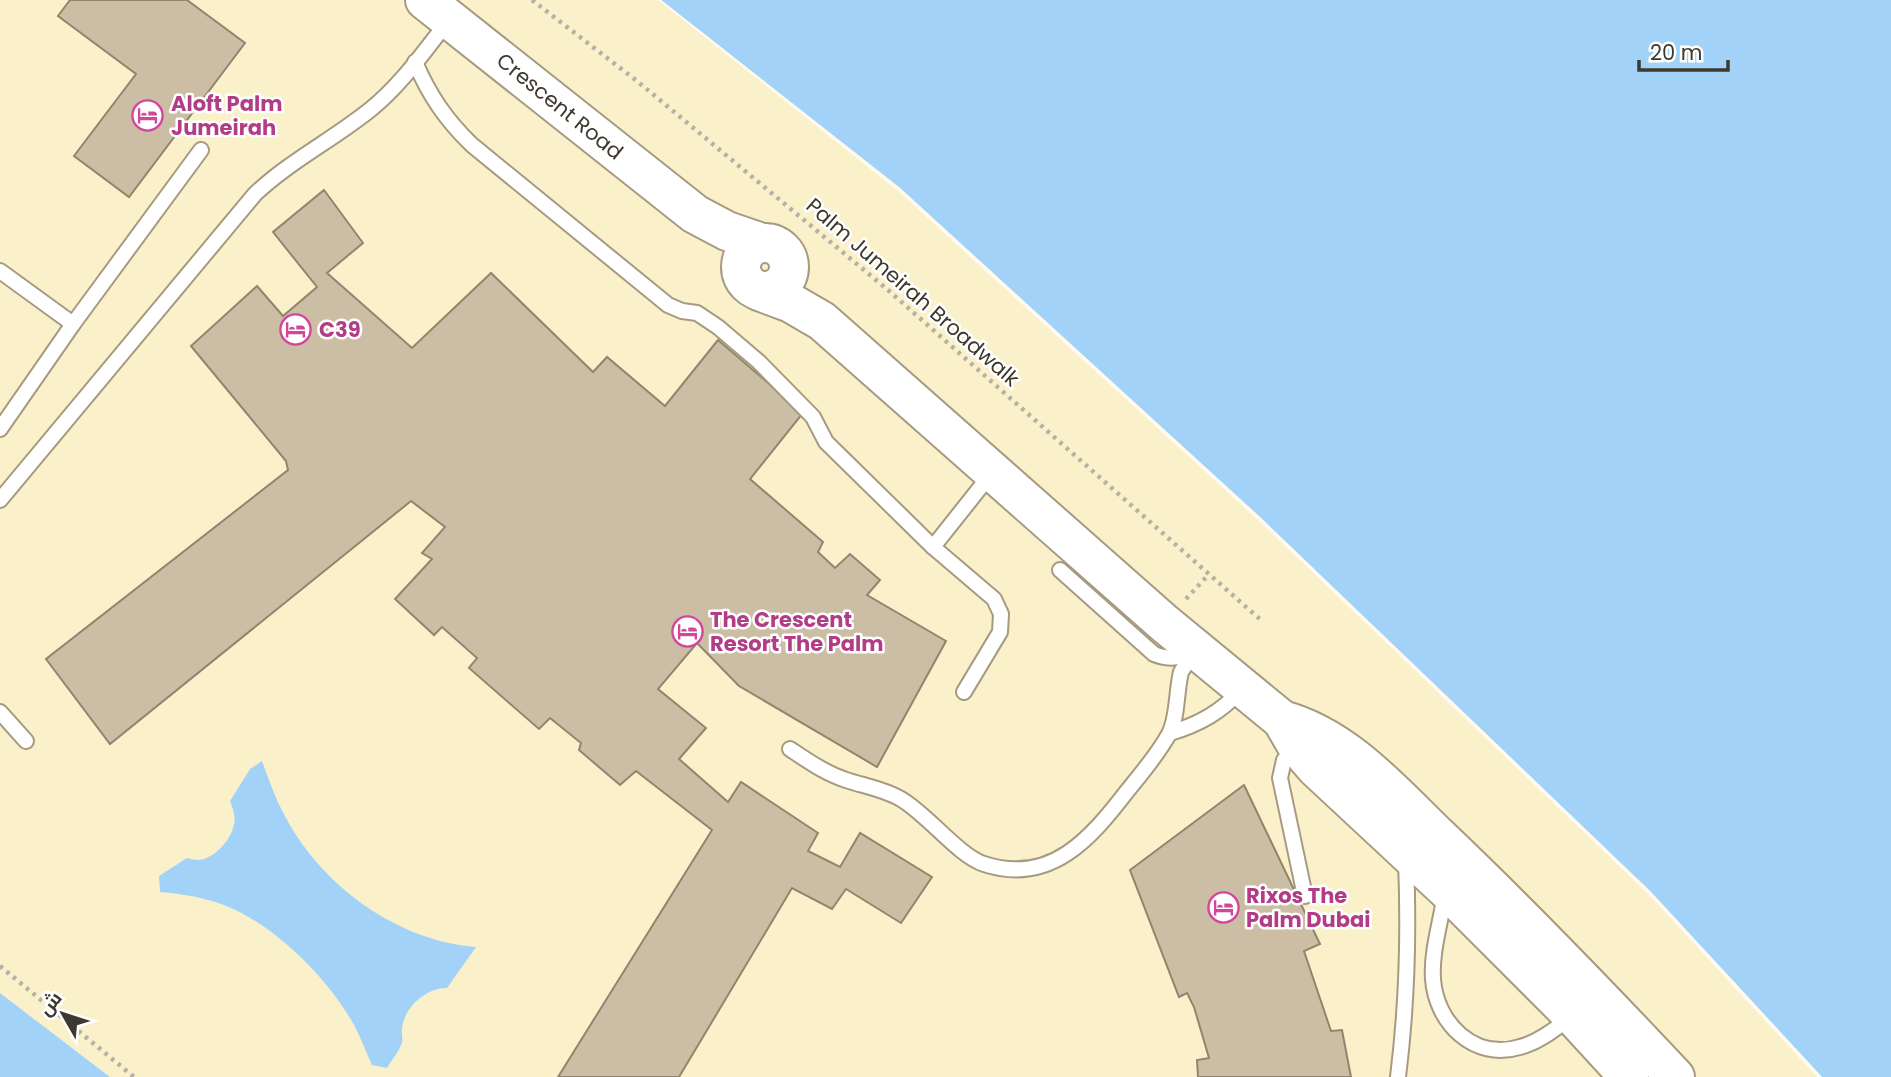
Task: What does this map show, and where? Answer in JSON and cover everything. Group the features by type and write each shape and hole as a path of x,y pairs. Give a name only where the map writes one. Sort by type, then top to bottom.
{"main road":[{"name":"Crescent Road","path":"438,9 763,267 804,294 821,321 992,472 1115,600 1196,650 1242,688 1289,733"},
{"path":"1629,1077 1584,1004 1499,894 1370,773 1325,737 1311,729 1289,733 1316,768 1446,890 1584,1004 1675,1077"}],"lane":[{"path":"0,500 255,194 289,164 369,111 398,84 415,62 438,9"},
{"path":"415,62 438,108 463,136 668,305 697,313 759,362 813,416 826,442 933,547 994,598 1001,614 1000,632 964,692"},
{"path":"0,429 73,324 201,150"},
{"path":"0,271 73,324"},
{"path":"933,547 992,472"},
{"path":"1060,570 1115,600"},
{"path":"790,749 826,771 898,797 926,817 965,853 981,863 1017,870 1036,868 1055,862 1070,852 1116,805 1170,733 1181,672 1196,650"},
{"path":"1170,733 1191,727 1210,717 1228,704 1242,688"},
{"path":"0,712 26,741"},
{"path":"1289,733 1280,778 1305,896"},
{"path":"1398,1077 1408,962 1406,853"},
{"path":"1446,890 1432,977 1435,998 1444,1018 1458,1035 1476,1046 1497,1051 1518,1048 1547,1035 1584,1004"}],"path":[{"name":"Palm Jumeirah Broadwalk","path":"532,0 648,90 888,290 1262,621"},
{"path":"0,967 134,1077"}],"sand":[{"path":"0,0 661,0 900,188 1261,518 1651,892 1822,1077 110,1077 0,993"}],"water":[{"path":"661,0 1891,0 1891,1077 1822,1077 1651,892 1261,518 900,188"},
{"path":"262,761 278,802 300,841 340,886 390,921 418,934 476,947 447,988 431,991 412,1006 404,1021 401,1045 387,1068 372,1065 357,1030 330,989 281,939 224,905 192,896 160,892 159,876 187,858 199,860 211,856 226,842 235,821 230,801 250,769"},
{"path":"0,993 110,1077 0,1077"}],"pier":[{"path":"658,0 900,188 1261,518 1651,892 1822,1077 1817,1077 1648,894 1259,521 898,191"}],"building":[{"name":"Aloft Palm Jumeirah","path":"70,0 187,0 245,43 129,197 74,156 136,74 58,16"},
{"name":"The Crescent Resort The Palm","path":"324,190 363,243 327,273 412,348 491,273 593,372 607,357 665,406 718,340 803,413 750,479 823,542 818,552 835,568 850,554 880,580 867,595 946,641 877,767 739,686 697,643 658,689 706,728 679,759 728,802 741,782 818,833 808,851 840,867 860,833 932,877 901,923 846,889 832,909 792,888 679,1077 558,1077 712,830 636,771 620,785 579,750 581,743 550,718 539,729 469,668 477,658 442,627 434,635 395,599 432,559 422,553 445,527 411,501 110,744 46,659 288,470 286,461 191,346 257,286 283,316 317,287 273,232"},
{"name":"Rixos The Palm Dubai","path":"1244,785 1320,944 1304,951 1331,1031 1342,1030 1351,1077 1198,1077 1197,1060 1209,1058 1194,1007 1187,993 1179,997 1130,870"}],"place":[{"name":"Aloft Palm Jumeirah","path":"148,115"},
{"name":"C39","path":"296,329"},
{"name":"The Crescent Resort The Palm","path":"687,631"},
{"name":"Rixos The Palm Dubai","path":"1223,907"}]}
